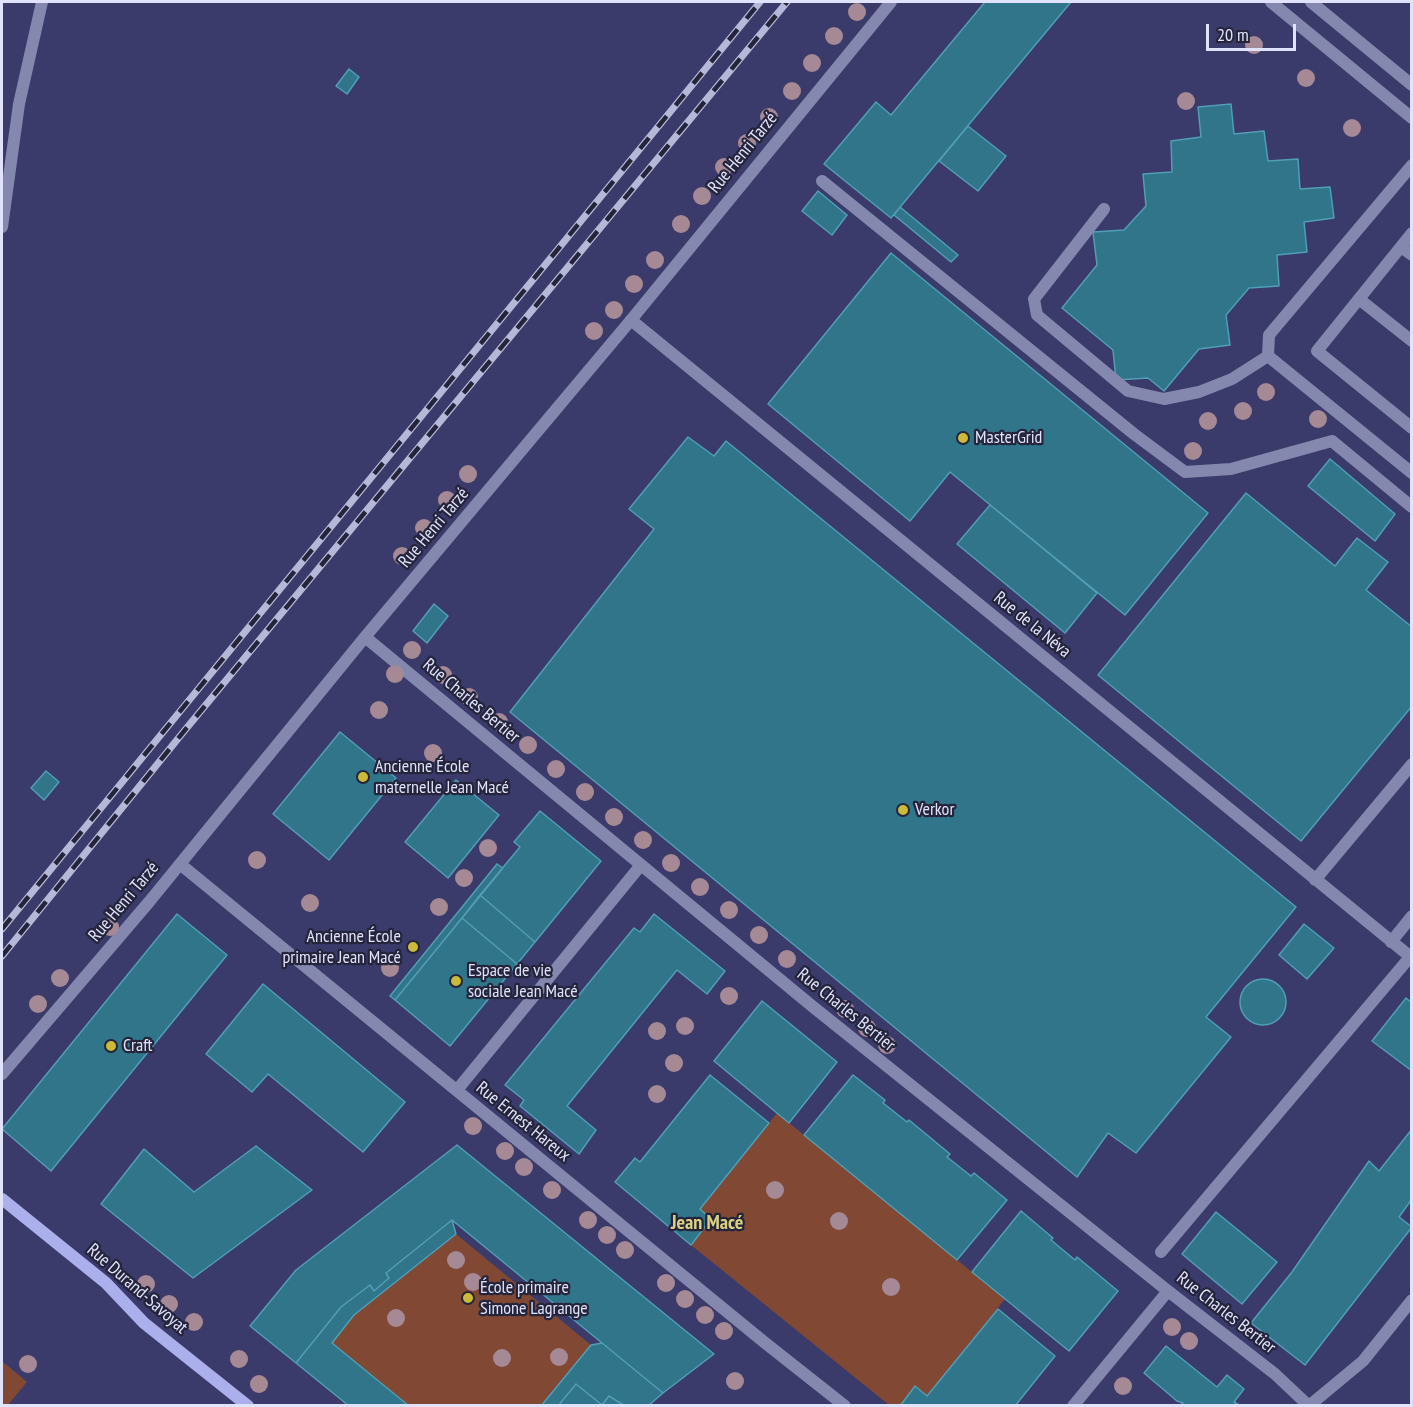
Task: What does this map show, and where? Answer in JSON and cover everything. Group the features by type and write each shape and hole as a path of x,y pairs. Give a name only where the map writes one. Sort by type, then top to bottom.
{"main road":[{"name":"Rue Durand-Savoyat","path":"2,1199 106,1283 144,1323 248,1406"}],"street":[{"path":"2,227 19,104 42,2"},
{"name":"Rue Henri Tarzé","path":"2,1074 180,864 891,2"},
{"path":"1271,2 1412,118"},
{"path":"1311,2 1412,85"},
{"path":"1269,356 1269,335 1412,165"},
{"path":"822,181 1134,434 1185,472 1231,470 1332,441 1412,507"},
{"path":"1104,209 1034,299 1037,315 1128,391 1164,399 1199,392 1232,379 1269,356"},
{"path":"1412,233 1317,351 1412,428"},
{"path":"1401,247 1412,255"},
{"path":"1359,299 1412,341"},
{"name":"Rue de la Néva","path":"631,320 1411,957"},
{"path":"1269,356 1412,473"},
{"name":"Rue Charles Bertier","path":"365,637 861,1046 1275,1374 1310,1405"},
{"path":"1316,880 1412,764"},
{"name":"Rue Ernest Hareux","path":"180,864 845,1406"},
{"path":"457,1090 640,865"},
{"path":"1391,942 1412,916"},
{"path":"1161,1252 1411,957"},
{"path":"1073,1406 1168,1291"},
{"path":"1310,1405 1363,1361 1412,1300"}],"shaded area":[{"path":"777,1113 1005,1299 927,1396 915,1386 900,1405 889,1405 691,1245 711,1219 700,1209"},
{"path":"456,1234 591,1345 541,1405 409,1406 332,1343 354,1315"},
{"path":"2,1361 27,1382 8,1405 2,1405"}],"building":[{"path":"985,2 1071,2 891,218 824,164 876,102 891,115"},
{"path":"349,69 359,77 347,94 336,86"},
{"path":"1231,104 1234,134 1264,131 1268,161 1298,159 1300,189 1330,187 1334,218 1304,222 1307,252 1277,255 1279,286 1249,288 1226,315 1230,345 1199,349 1164,391 1148,378 1116,380 1113,350 1062,308 1097,265 1093,232 1124,230 1146,206 1143,174 1172,172 1171,141 1201,137 1198,107"},
{"path":"968,126 1006,156 978,191 939,161"},
{"path":"818,191 847,215 832,235 802,211"},
{"path":"900,207 958,255 951,262 894,215"},
{"name":"MasterGrid","path":"891,253 1208,513 1125,615 950,472 910,521 768,404"},
{"name":"Verkor","path":"688,437 714,456 726,441 1296,907 1206,1017 1231,1037 1136,1153 1108,1133 1077,1177 510,712 654,529 629,509"},
{"path":"1330,459 1395,514 1375,541 1308,486"},
{"path":"1246,493 1335,566 1357,538 1388,562 1366,590 1412,627 1412,706 1301,841 1098,675"},
{"path":"990,505 1097,593 1065,633 957,544"},
{"path":"434,604 448,616 427,643 413,631"},
{"path":"340,732 396,778 329,860 273,814"},
{"path":"46,771 59,782 44,800 31,788"},
{"path":"456,780 499,815 448,878 405,842"},
{"path":"540,811 601,861 535,942 480,895 520,847 514,842"},
{"path":"497,864 503,868 395,1000 390,996"},
{"path":"480,895 535,942 517,964 462,918"},
{"name":"Craft","path":"177,914 227,955 51,1171 2,1129"},
{"path":"654,914 725,971 707,994 677,970 567,1106 596,1130 579,1154 520,1106 524,1100 505,1085 634,928 640,932"},
{"path":"462,918 517,964 450,1046 395,1000"},
{"path":"1304,924 1334,948 1307,979 1279,955"},
{"path":"1263,979 1272,980 1280,985 1285,993 1285,1011 1280,1019 1272,1024 1263,1025 1254,1024 1246,1019 1241,1011 1240,1002 1241,993 1246,985 1254,980"},
{"path":"263,984 405,1102 363,1152 268,1074 252,1092 206,1054"},
{"path":"1406,998 1412,1003 1412,1071 1372,1041"},
{"path":"762,1001 837,1062 789,1123 714,1061"},
{"path":"710,1075 769,1123 700,1209 711,1219 691,1245 615,1182 635,1158 640,1162"},
{"path":"853,1075 885,1100 883,1103 907,1122 909,1120 950,1154 947,1157 971,1176 974,1173 1007,1200 957,1260 804,1135"},
{"path":"1412,1129 1412,1199 1399,1217 1412,1227 1305,1365 1251,1323 1292,1272 1369,1161 1379,1171"},
{"path":"457,1145 714,1354 663,1393 452,1220 386,1273 389,1278 374,1291 370,1285 341,1307 296,1363 250,1326 296,1270"},
{"path":"256,1146 312,1190 193,1278 101,1204 144,1149 194,1192"},
{"path":"1021,1211 1075,1260 1077,1257 1118,1291 1069,1351 972,1272"},
{"path":"1216,1212 1277,1262 1242,1304 1182,1254"},
{"path":"452,1220 456,1234 354,1315 332,1343 409,1406 349,1406 296,1363 341,1307 370,1285 374,1291 389,1278 386,1273"},
{"path":"998,1309 1055,1356 1015,1406 900,1406 915,1386 927,1396"},
{"path":"602,1343 663,1393 648,1406 625,1406 609,1396 602,1405 576,1384 558,1406 541,1406 591,1345"},
{"path":"1166,1346 1217,1387 1227,1375 1244,1389 1234,1402 1239,1405 1180,1406 1183,1403 1177,1401 1144,1373"},
{"path":"576,1384 602,1405 609,1396 625,1406 558,1406"}],"railway":[{"path":"2,929 760,2"},
{"path":"2,956 185,730 787,2"}],"place":[{"name":"MasterGrid","path":"963,438"},
{"name":"Ancienne École maternelle Jean Macé","path":"363,777"},
{"name":"Verkor","path":"903,810"},
{"name":"Ancienne École primaire Jean Macé","path":"413,947"},
{"name":"Espace de vie sociale Jean Macé","path":"456,981"},
{"name":"Craft","path":"111,1046"},
{"name":"École primaire Simone Lagrange","path":"468,1298"}],"district":[{"name":"Jean Macé","path":"707,1223"}]}
